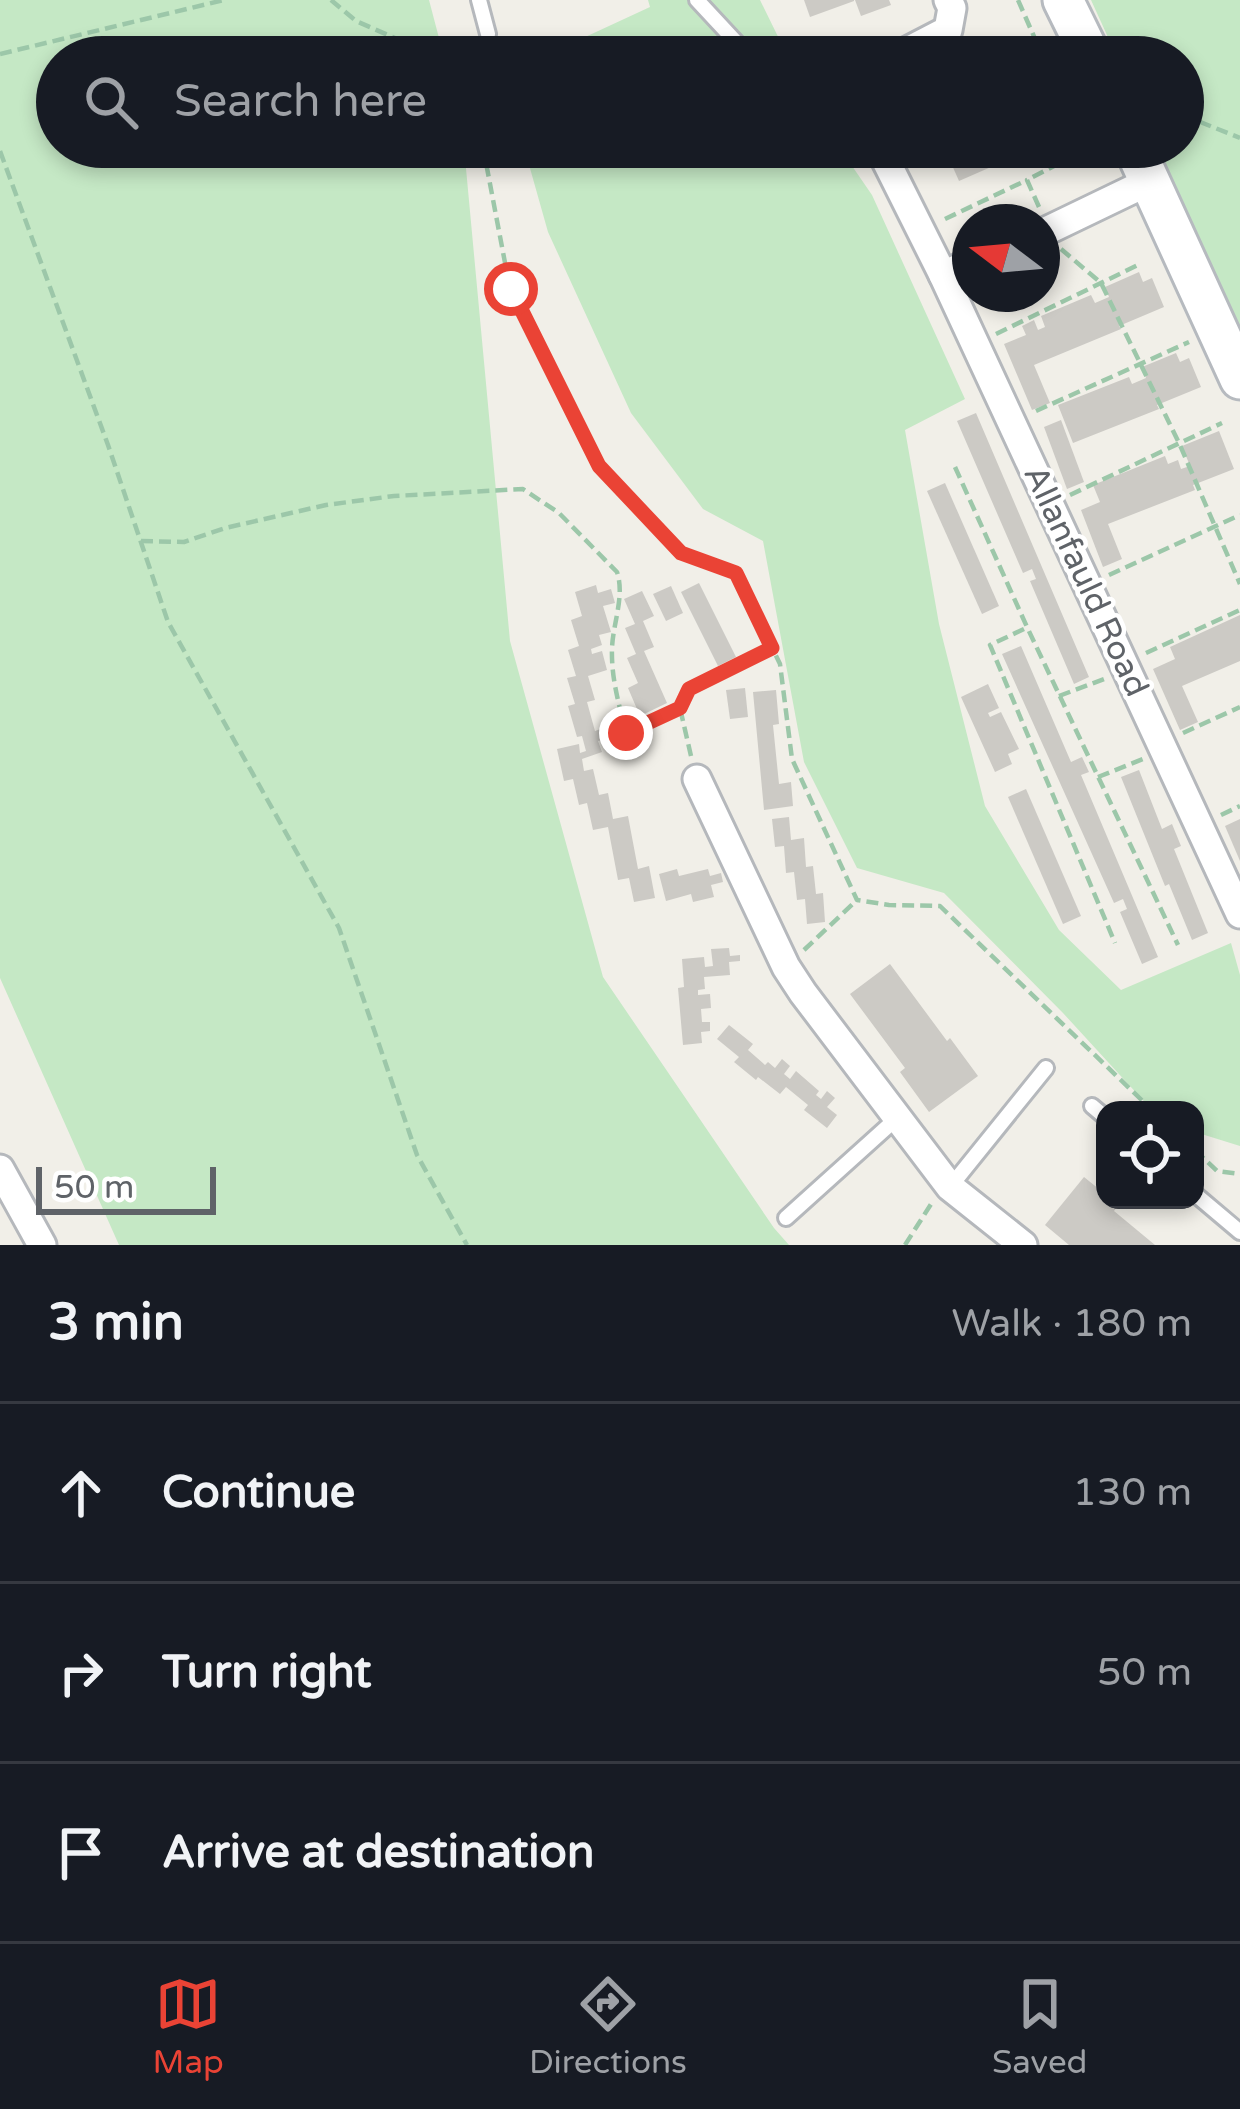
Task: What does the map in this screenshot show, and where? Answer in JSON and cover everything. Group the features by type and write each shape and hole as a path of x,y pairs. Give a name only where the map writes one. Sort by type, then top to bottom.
{"street":[{"path":"936,36 948,30 952,8 948,0"},
{"path":"1063,0 1081,36"},
{"name":"Allanfauld Road","path":"889,168 1240,914"},
{"path":"1060,221 1136,168"},
{"path":"1144,168 1240,379"},
{"path":"943,274 952,270"},
{"path":"697,778 802,993 948,1184 1023,1245"},
{"path":"0,1169 42,1245"}],"lane":[{"path":"479,0 488,34"},
{"path":"697,0 730,36"},
{"path":"948,1184 1046,1068"},
{"path":"1092,1106 1096,1109"},
{"path":"786,1218 898,1118"},
{"path":"1204,1202 1240,1232"}],"path":[{"path":"72,36 224,0"},
{"path":"331,0 356,21 390,36"},
{"path":"1018,0 1034,36"},
{"path":"0,53 36,44"},
{"path":"1204,123 1240,138"},
{"path":"0,151 168,622 339,928 417,1155 466,1245"},
{"path":"487,168 511,289 599,466 681,553 736,573 780,664 792,759 856,900"},
{"path":"921,232 1050,168"},
{"path":"1027,180 1036,204"},
{"path":"1060,249 1101,283 1179,443 1240,584"},
{"path":"975,344 1140,265"},
{"path":"1012,422 1189,342"},
{"path":"1050,504 1222,423"},
{"path":"955,467 1178,945"},
{"path":"141,541 184,542 326,505 523,489 559,513 617,572 621,584 612,644 613,683 626,733 680,708"},
{"path":"1088,585 1240,515"},
{"path":"1059,696 1240,610"},
{"path":"1027,628 990,645 1115,943"},
{"path":"697,778 680,708 689,689 772,648"},
{"path":"1098,776 1240,707"},
{"path":"786,967 856,900"},
{"path":"856,900 940,906 1143,1101"},
{"path":"1204,1159 1217,1171 1240,1174"},
{"path":"905,1245 948,1184"}],"green space":[{"path":"0,0 429,0 438,36 36,36 36,168 466,168 510,641 603,977 789,1245 119,1245 0,978"},
{"path":"648,0 760,0 778,36 587,36 650,7"},
{"path":"1091,0 1240,0 1240,328 1168,168 1204,168 1204,36 1107,36"},
{"path":"530,168 853,168 872,195 965,399 905,430 939,624 985,806 1059,930 1121,990 1231,943 1240,975 1240,1146 1204,1135 1204,1101 1144,1101 944,893 857,868 804,762 763,541 703,509 631,413 548,232"}],"building":[{"path":"804,0 854,0 854,1 810,17"},
{"path":"855,0 889,0 891,5 861,16"},
{"path":"953,168 989,168 959,181"},
{"path":"1139,272 1143,282 1152,278 1164,307 1034,365 1050,403 1032,410 1004,344 1026,335 1022,326 1034,320 1038,330 1045,327 1041,316 1060,312 1091,295 1095,303 1109,297 1105,287"},
{"path":"1176,353 1180,362 1189,358 1201,387 1073,443 1058,405 1129,377 1132,384 1146,378 1142,367"},
{"path":"976,413 1089,677 1074,684 1030,581 1036,579 1032,569 1023,573 957,421"},
{"path":"1061,420 1084,482 1067,489 1044,427"},
{"path":"1219,431 1234,469 1193,485 1195,490 1108,524 1122,559 1103,567 1081,510 1100,502 1093,485 1165,456 1168,464 1178,460 1181,469 1190,466 1182,446"},
{"path":"945,483 999,606 982,614 927,491"},
{"path":"699,583 736,657 718,666 681,592"},
{"path":"596,585 598,593 611,589 615,603 603,606 611,632 599,635 602,645 591,649 592,654 602,651 607,670 588,676 595,700 587,702 595,731 609,726 612,737 598,741 602,752 582,759 584,771 593,769 599,795 608,793 613,819 628,816 638,869 649,866 655,898 634,902 629,878 618,880 608,827 593,830 587,803 579,805 573,779 564,781 557,749 579,744 580,753 586,751 568,706 575,704 567,678 576,676 568,650 579,646 571,620 582,616 575,592"},
{"path":"671,586 683,613 666,621 653,594"},
{"path":"642,591 654,616 643,621 654,647 644,651 667,703 640,716 628,688 638,683 627,658 636,654 625,628 635,624 624,599"},
{"path":"1240,615 1240,661 1182,686 1198,722 1180,730 1153,669 1175,659 1170,647"},
{"path":"1021,646 1071,762 1082,757 1089,772 1081,775 1158,957 1142,964 1120,912 1127,909 1123,899 1114,903 1002,654"},
{"path":"988,684 999,708 988,713 990,717 1001,712 1019,749 1008,754 1012,764 995,772 961,697"},
{"path":"745,688 748,717 730,719 726,690"},
{"path":"776,690 779,724 773,725 779,784 791,782 793,806 764,810 753,692"},
{"path":"1139,770 1162,829 1172,824 1181,846 1174,849 1208,933 1192,940 1121,777"},
{"path":"1026,789 1081,916 1063,924 1008,797"},
{"path":"789,817 791,840 804,838 806,867 813,866 816,894 823,893 825,922 807,924 805,899 797,900 794,872 786,873 784,846 775,847 772,819"},
{"path":"1240,819 1240,861 1225,826"},
{"path":"677,869 679,876 708,869 710,876 721,873 723,882 711,885 714,897 693,902 691,894 666,901 659,874"},
{"path":"729,948 730,956 740,955 740,961 729,962 730,975 704,977 705,989 698,990 698,995 710,994 711,1008 701,1009 702,1022 710,1022 710,1031 701,1032 702,1043 683,1045 678,988 684,987 682,959 704,957 705,967 713,966 711,949"},
{"path":"890,964 978,1076 929,1112 900,1072 905,1068 850,994"},
{"path":"729,1025 753,1044 748,1050 765,1065 768,1062 775,1068 782,1059 790,1066 784,1074 790,1079 796,1071 819,1091 816,1095 821,1099 827,1091 835,1098 827,1107 837,1115 827,1128 786,1087 780,1094 734,1062 739,1057 717,1039"},
{"path":"1084,1177 1096,1187 1096,1209 1115,1209 1155,1245 1069,1245 1045,1225"}],"route":[{"path":"511,289 599,466 681,553 736,573 772,648 689,689 680,708 626,733"}]}
